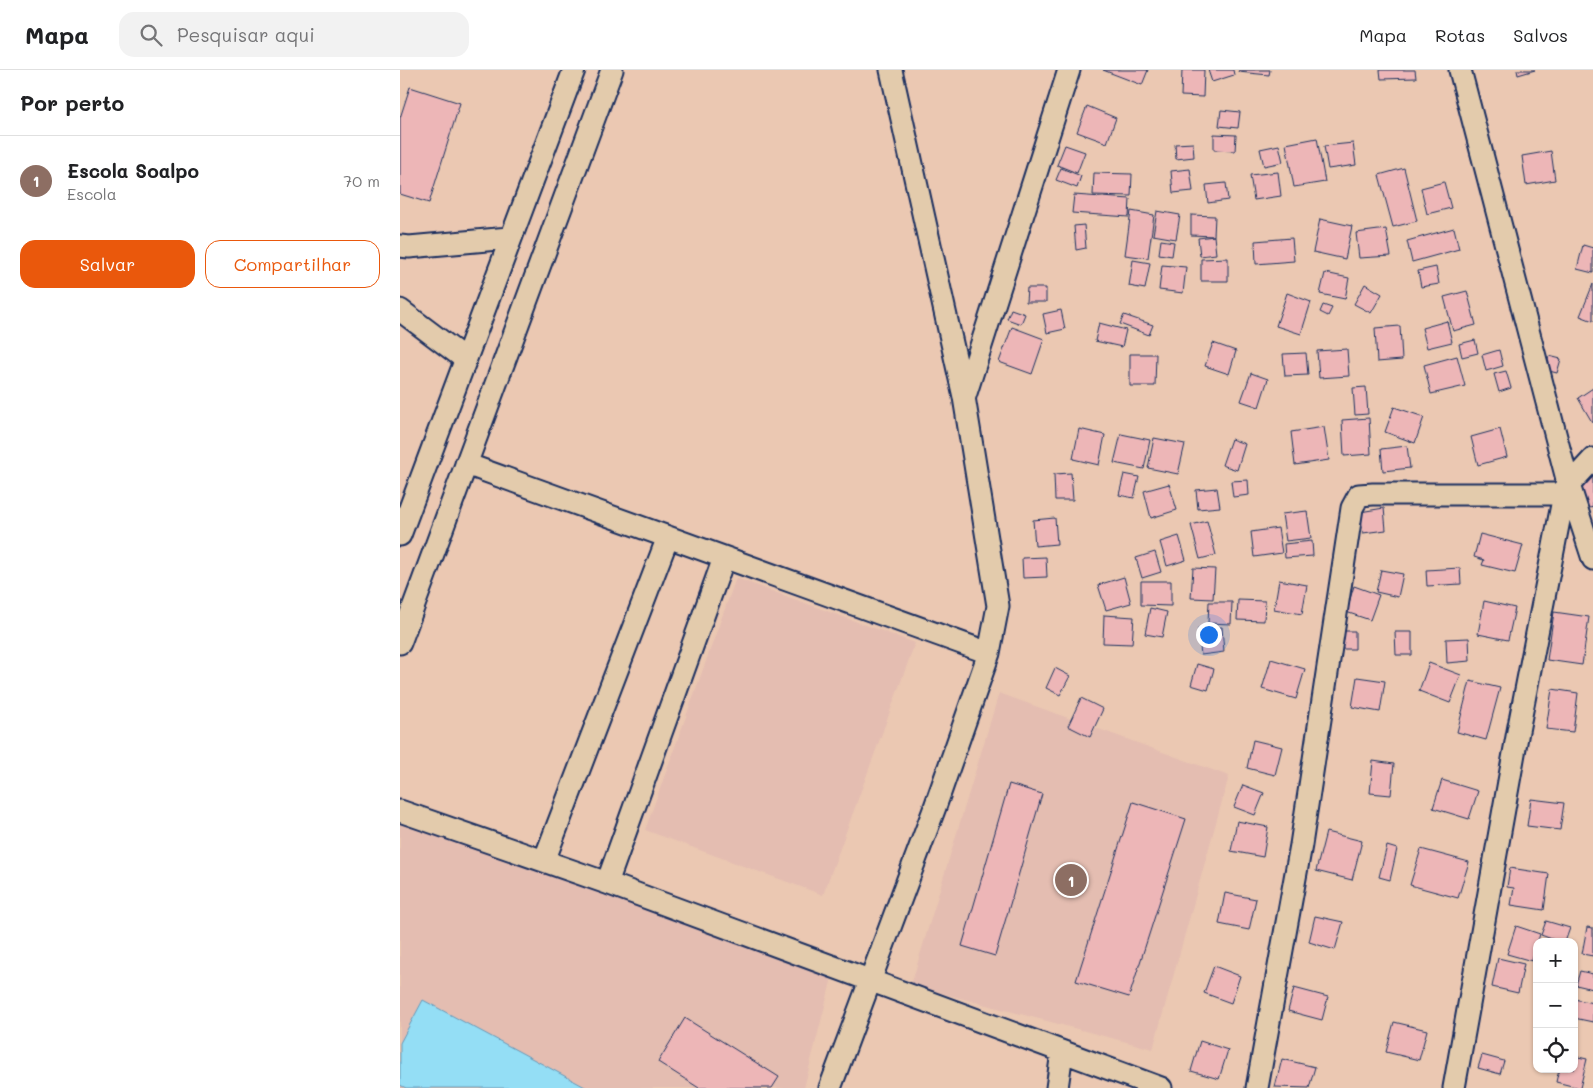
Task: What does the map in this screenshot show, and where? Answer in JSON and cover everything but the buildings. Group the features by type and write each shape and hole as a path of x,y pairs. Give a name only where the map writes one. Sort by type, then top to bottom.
{"street":[{"path":"400,535 509,238 574,70"},
{"path":"400,644 612,70"},
{"path":"830,1088 934,807 988,653 998,606 964,397 891,70"},
{"path":"964,397 1069,70"},
{"path":"1460,70 1566,486 1593,557"},
{"path":"400,246 409,247 509,238"},
{"path":"400,310 464,359"},
{"path":"1454,1088 1518,731 1566,486 1593,459"},
{"path":"466,464 988,653"},
{"path":"1257,1088 1300,854 1352,508 1359,495 1566,486"},
{"path":"544,861 668,537"},
{"path":"608,883 724,558"},
{"path":"400,811 608,883 1161,1088"},
{"path":"1057,1088 1062,1052"}],"shaded area":[{"path":"736,578 915,643 823,895 645,830"},
{"path":"999,693 1229,776 1153,1049 911,985"},
{"path":"400,820 833,974 804,1088 400,1088"}],"water":[{"path":"423,1000 587,1088 406,1088 400,1085 400,1043"}],"place":[{"name":"Escola Soalpo","path":"1071,880"}]}
